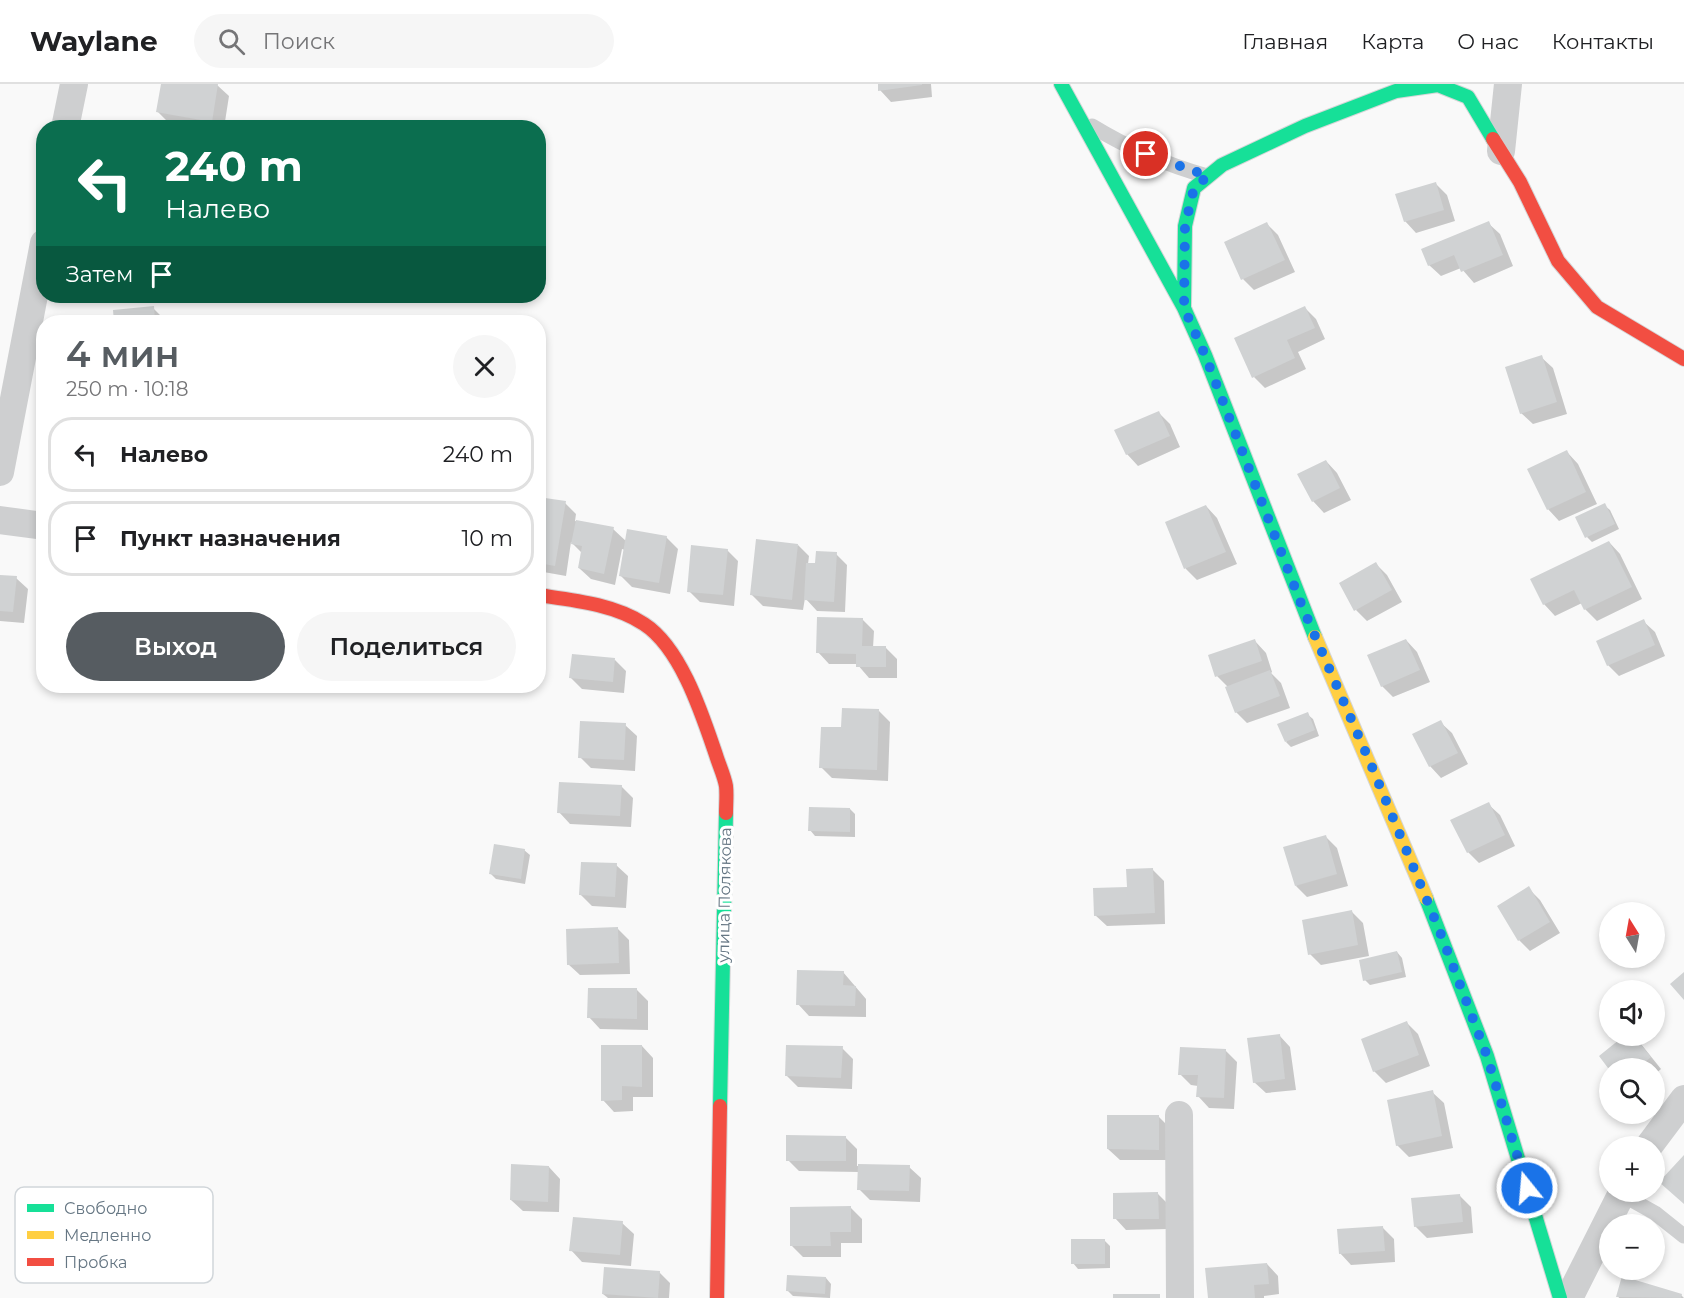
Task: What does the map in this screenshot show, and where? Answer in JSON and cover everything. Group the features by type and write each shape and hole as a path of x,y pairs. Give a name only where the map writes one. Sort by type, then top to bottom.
{"street":[{"path":"67,120 74,84"},
{"path":"1060,84 1184,308 1205,355 1302,606 1440,932 1479,1036 1560,1298"},
{"path":"1501,151 1508,84"},
{"path":"1184,308 1185,226 1194,188 1222,165 1315,122 1396,91 1438,85 1468,97 1520,182 1558,261 1597,307 1684,359"},
{"path":"0,472 36,285"},
{"path":"0,520 36,525"},
{"name":"улица Полякова","path":"546,598 615,612 646,625 668,648 690,688 710,735 726,786 717,1298"},
{"path":"1656,1136 1684,1099"},
{"path":"1179,1115 1180,1298"},
{"path":"1569,1298 1617,1202"}],"lane":[{"path":"1079,118 1117,141 1161,160 1208,176"},
{"path":"1637,1202 1684,1236"}],"building":[{"path":"161,84 218,84 212,120 156,112"},
{"path":"878,84 922,84 922,85 878,91"},
{"path":"1436,182 1444,210 1404,222 1395,194"},
{"path":"1489,221 1503,255 1461,272 1454,255 1428,266 1421,249"},
{"path":"1267,222 1285,260 1241,280 1224,242"},
{"path":"154,306 155,315 113,315 113,310"},
{"path":"1305,306 1315,328 1287,340 1295,358 1252,378 1234,338"},
{"path":"1542,355 1557,402 1520,414 1505,367"},
{"path":"1159,411 1170,436 1126,455 1114,430"},
{"path":"1567,450 1586,492 1547,510 1527,469"},
{"path":"1326,460 1340,488 1312,502 1297,474"},
{"path":"546,498 566,501 555,566 546,564"},
{"path":"1605,503 1615,524 1585,538 1575,517"},
{"path":"1206,505 1226,552 1184,569 1165,522"},
{"path":"576,520 614,527 604,574 578,568 582,546 571,544"},
{"path":"627,529 667,536 659,583 619,576"},
{"path":"756,539 798,544 792,600 750,595"},
{"path":"1609,541 1632,587 1584,610 1574,590 1543,605 1530,579"},
{"path":"691,545 728,549 723,595 687,592"},
{"path":"816,551 837,552 834,602 804,600 806,563 815,563"},
{"path":"1376,562 1392,590 1354,611 1339,583"},
{"path":"0,575 17,576 13,612 0,611"},
{"path":"817,617 863,618 862,646 886,646 886,667 856,667 856,654 816,653"},
{"path":"1644,619 1655,645 1607,666 1596,641"},
{"path":"1255,639 1262,661 1215,677 1208,655"},
{"path":"1406,639 1420,670 1381,687 1367,655"},
{"path":"572,654 615,658 613,682 569,678"},
{"path":"1270,670 1280,696 1235,713 1225,687"},
{"path":"842,708 879,709 877,770 819,768 821,727 841,727"},
{"path":"1308,712 1315,730 1285,742 1277,724"},
{"path":"1441,720 1458,753 1429,767 1412,734"},
{"path":"580,721 626,723 624,760 578,758"},
{"path":"559,782 622,785 620,816 557,813"},
{"path":"1489,802 1505,835 1467,853 1450,820"},
{"path":"809,807 850,808 850,832 808,831"},
{"path":"1326,835 1337,874 1295,886 1283,847"},
{"path":"494,844 525,849 521,879 489,874"},
{"path":"581,862 617,863 615,897 579,895"},
{"path":"1153,868 1155,913 1094,916 1093,888 1127,887 1126,869"},
{"path":"1529,886 1550,922 1518,941 1497,906"},
{"path":"1352,910 1358,945 1308,955 1302,920"},
{"path":"618,927 619,963 567,965 566,929"},
{"path":"1397,951 1402,972 1363,981 1359,960"},
{"path":"797,970 844,971 843,985 856,986 855,1006 796,1005"},
{"path":"1684,972 1684,1000 1670,984"},
{"path":"588,988 637,988 637,1019 587,1018"},
{"path":"1407,1021 1419,1055 1373,1072 1361,1039"},
{"path":"1280,1034 1285,1079 1253,1083 1247,1038"},
{"path":"601,1045 642,1045 642,1087 622,1086 622,1100 601,1101"},
{"path":"786,1045 843,1046 841,1078 785,1076"},
{"path":"1611,1046 1642,1046 1651,1057 1600,1058 1599,1056"},
{"path":"1180,1047 1226,1049 1224,1098 1196,1097 1198,1075 1178,1075"},
{"path":"1433,1090 1442,1136 1396,1146 1387,1100"},
{"path":"1107,1115 1159,1115 1159,1150 1107,1149"},
{"path":"786,1135 846,1136 846,1161 786,1161"},
{"path":"1684,1155 1684,1204 1665,1187 1665,1176"},
{"path":"511,1164 549,1166 548,1202 510,1200"},
{"path":"858,1164 910,1165 909,1191 857,1190"},
{"path":"1158,1192 1159,1219 1113,1219 1113,1193"},
{"path":"1460,1194 1463,1222 1414,1227 1411,1198"},
{"path":"851,1206 851,1232 830,1232 831,1246 790,1246 790,1207"},
{"path":"573,1217 623,1221 620,1255 569,1251"},
{"path":"1383,1226 1385,1251 1339,1254 1337,1229"},
{"path":"1071,1239 1105,1239 1105,1264 1071,1264"},
{"path":"1267,1263 1269,1284 1254,1285 1255,1298 1208,1298 1205,1268"},
{"path":"604,1267 660,1271 658,1298 602,1294"},
{"path":"787,1275 826,1277 825,1294 786,1291"},
{"path":"1621,1280 1635,1280 1682,1294 1681,1298 1616,1297"},
{"path":"1113,1294 1160,1294 1160,1298 1113,1298"}],"traffic: fast":[{"path":"1061,84 1184,308 1205,355 1315,637"},
{"path":"1184,306 1185,226 1194,188 1222,165 1305,126 1396,91 1438,85 1468,97 1493,139"},
{"path":"720,1106 726,813"},
{"path":"1426,898 1487,1056 1560,1298"}],"traffic: slow":[{"path":"1315,637 1426,898"}],"traffic: jam":[{"path":"1493,139 1520,182 1558,261 1597,307 1684,359"},
{"path":"546,596 606,607 632,617 657,635 669,649 689,683 725,782 726,813"},
{"path":"717,1298 720,1106"}],"route":[{"path":"1146,154 1191,172 1208,176 1194,188 1185,226 1184,308 1205,355 1302,606 1440,932 1487,1056 1527,1188"}]}
